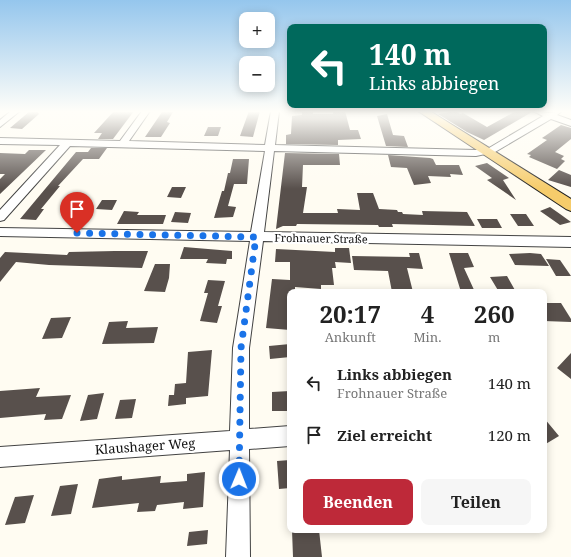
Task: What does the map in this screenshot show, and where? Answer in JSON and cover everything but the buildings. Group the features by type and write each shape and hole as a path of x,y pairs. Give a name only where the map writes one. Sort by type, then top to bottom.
{"main road":[{"path":"463,137 571,206"}],"street":[{"path":"123,144 128,137"},
{"path":"238,557 241,348 271,137"},
{"path":"0,141 451,153 492,150 514,137"},
{"path":"0,217 67,143"},
{"name":"Frohnauer Straße","path":"0,232 571,242"},
{"name":"Klaushager Weg","path":"0,457 287,436"}],"route":[{"path":"77,233 256,237 241,348 239,479"}]}
